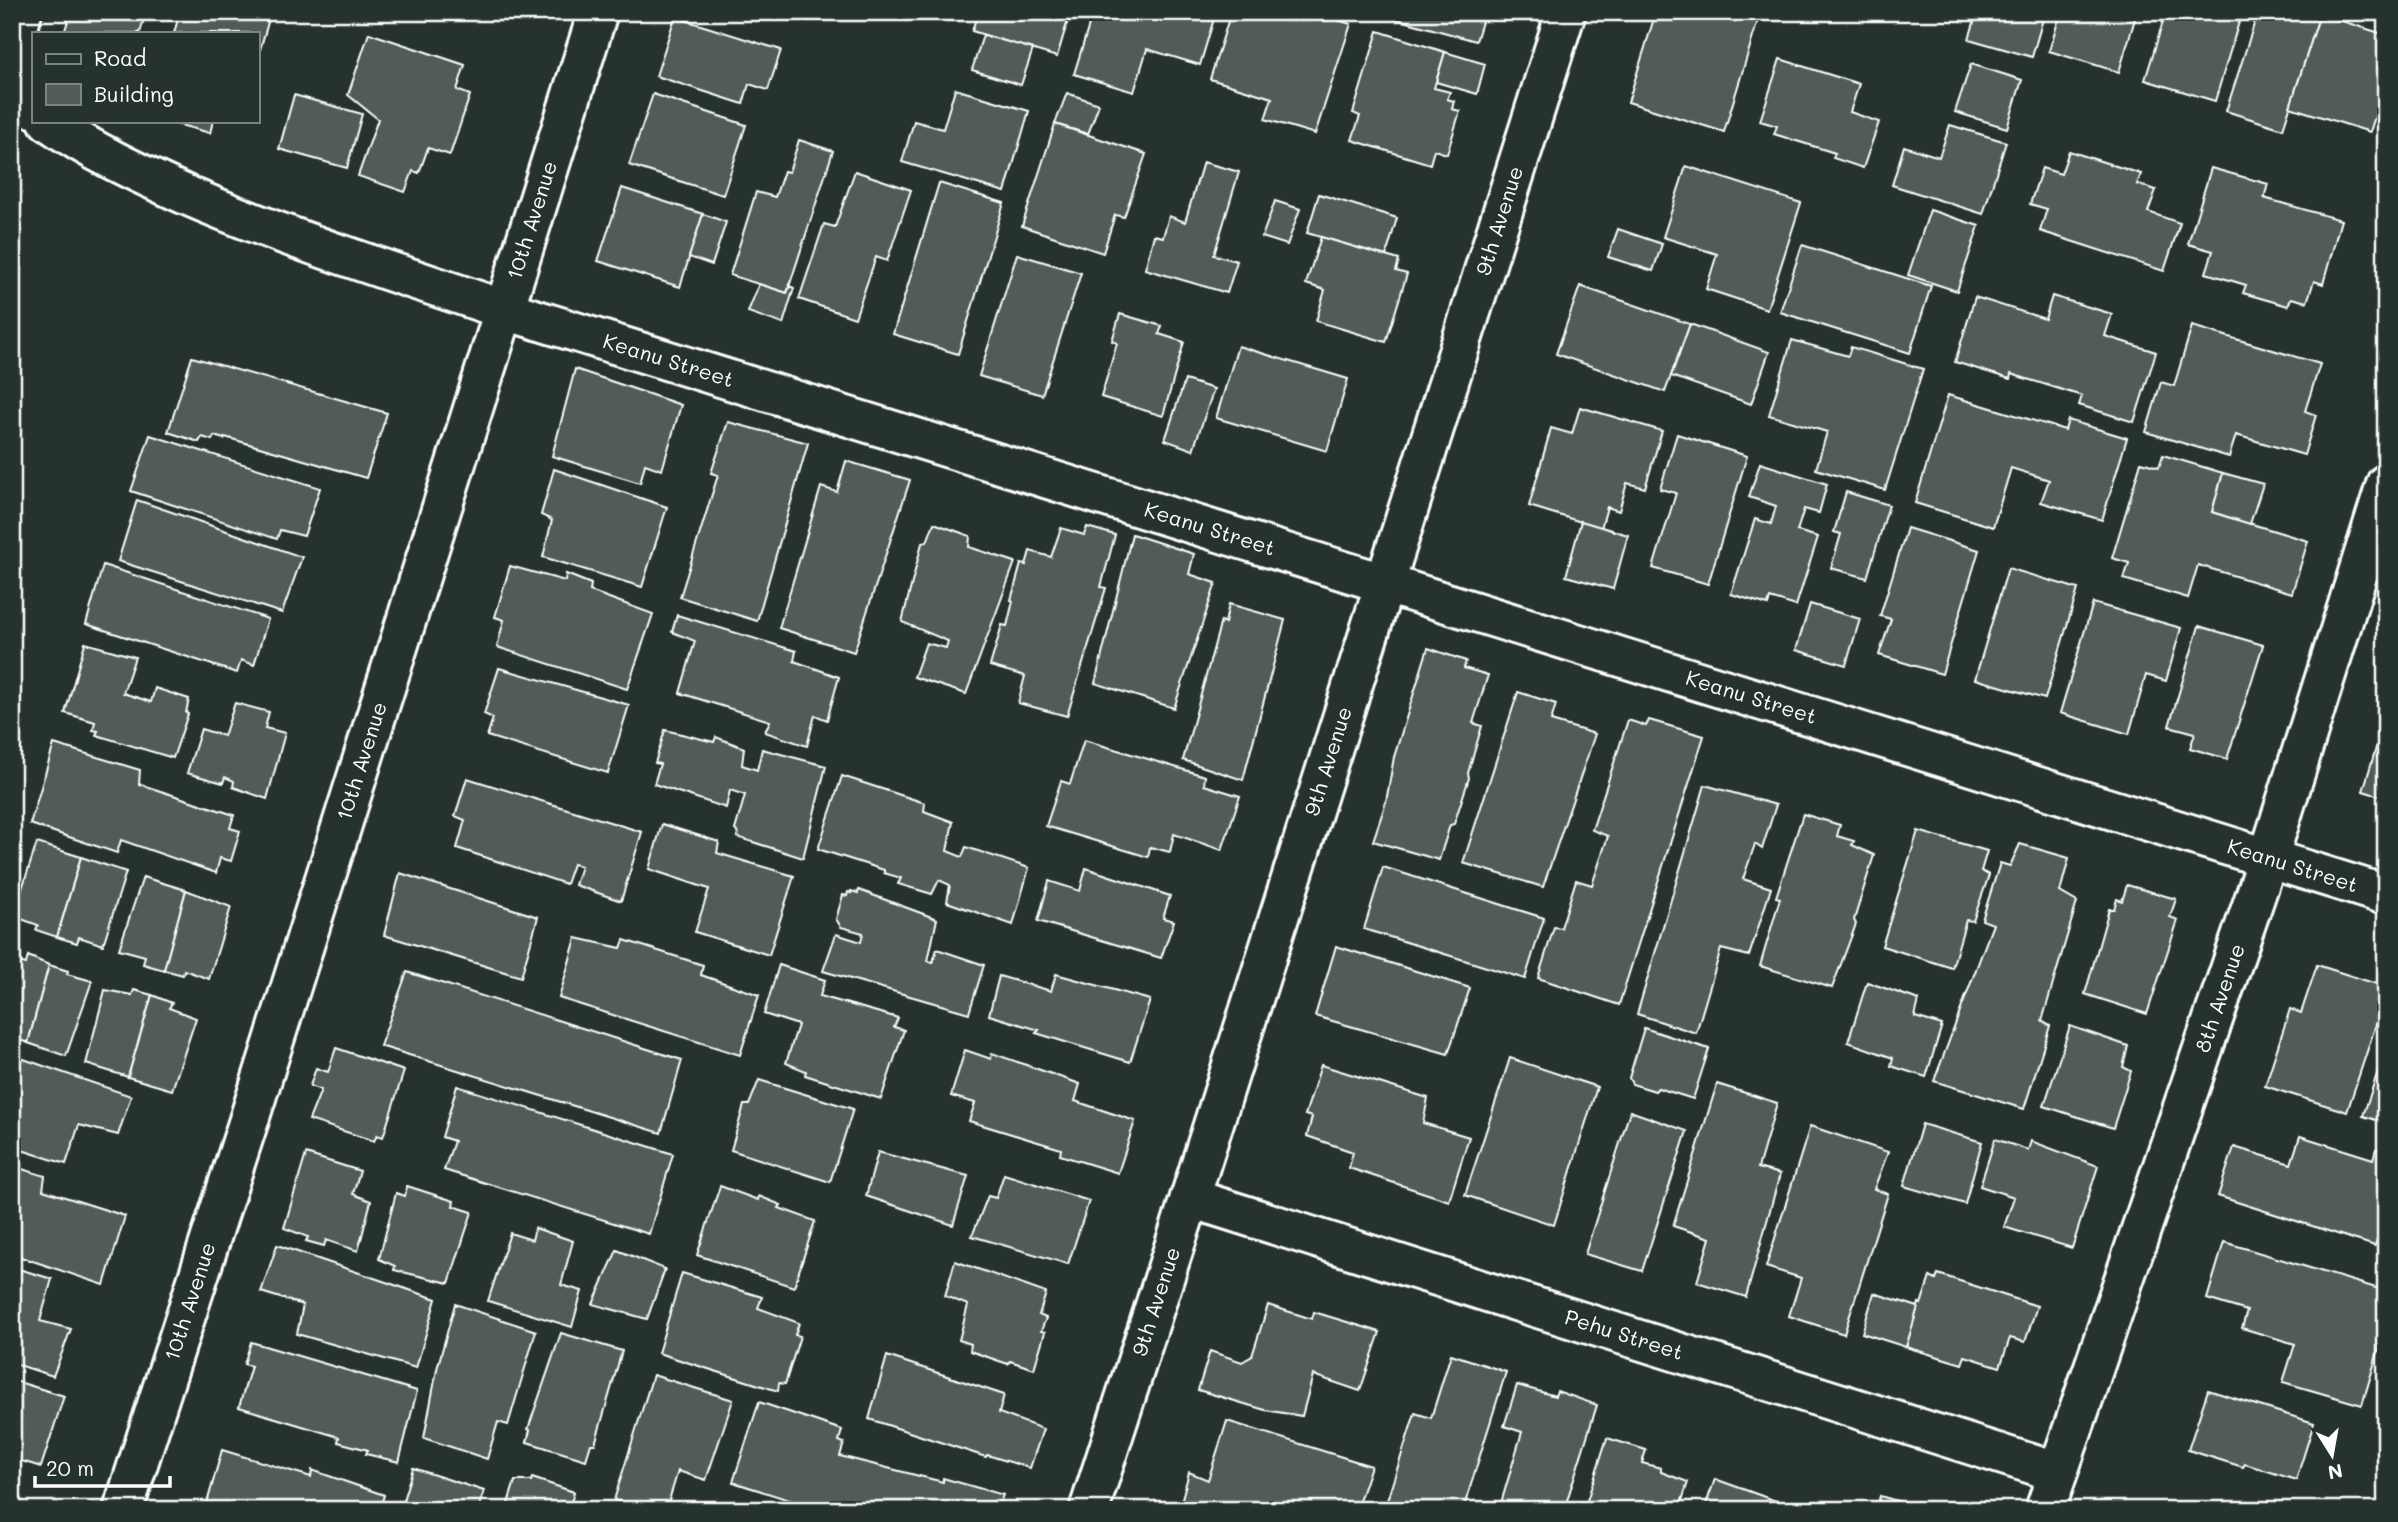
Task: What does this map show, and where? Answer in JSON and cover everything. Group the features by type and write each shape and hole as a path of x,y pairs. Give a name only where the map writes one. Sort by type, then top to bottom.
{"street":[{"path":"23,12 14,50 15,71 18,87 32,107"},
{"name":"10th Avenue","path":"123,1510 249,1121 598,12"},
{"name":"9th Avenue","path":"1089,1510 1191,1198 1566,12"},
{"name":"Keanu Street","path":"50,122 118,162 228,213 309,244 505,310 2386,895"},
{"name":"8th Avenue","path":"2045,1510 2269,859 2386,484"},
{"name":"Pehu Street","path":"1191,1198 2057,1472"}],"building":[{"path":"71,12 146,12 140,32 64,32"},
{"path":"180,12 271,12 259,53 259,32 174,32"},
{"path":"978,12 1049,12 1048,14 1068,20 1057,57 972,31"},
{"path":"1093,12 1216,12 1200,65 1147,49 1134,92 1074,74"},
{"path":"1231,12 1311,12 1351,24 1315,134 1265,119 1272,98 1210,79"},
{"path":"1371,12 1485,12 1476,41"},
{"path":"1656,12 1744,12 1759,17 1724,132 1628,102"},
{"path":"1968,12 2045,12 2032,57 1969,39 1976,16"},
{"path":"2061,12 2137,12 2119,72 2049,51"},
{"path":"2166,12 2242,12 2215,101 2145,80"},
{"path":"2258,12 2320,14 2283,129 2226,111"},
{"path":"2320,14 2386,35 2386,46 2378,68 2386,71 2386,82 2370,132 2290,107"},
{"path":"675,17 781,50 768,90 749,84 743,104 656,76"},
{"path":"1378,31 1445,52 1434,88 1450,92 1447,99 1454,101 1452,109 1460,111 1447,154 1434,150 1430,164 1352,140 1360,116 1353,113"},
{"path":"369,33 465,65 457,90 470,95 450,155 428,148 419,173 413,171 405,192 358,176 378,119 348,95"},
{"path":"983,35 1033,49 1021,85 972,70"},
{"path":"1445,52 1485,64 1477,94 1436,82"},
{"path":"1780,59 1859,84 1850,112 1879,122 1863,168 1833,158 1835,153 1774,134 1777,126 1760,121"},
{"path":"1971,64 2022,80 2007,128 1955,112"},
{"path":"955,89 1029,111 1005,192 902,162 914,121 943,129"},
{"path":"1067,93 1099,104 1088,134 1055,124"},
{"path":"653,94 746,125 723,195 629,165"},
{"path":"294,95 362,114 347,168 279,149"},
{"path":"169,122 213,122 210,133"},
{"path":"1055,124 1146,154 1124,217 1115,215 1103,253 1022,226"},
{"path":"1950,125 2006,142 1983,214 1892,185 1904,146 1939,157"},
{"path":"799,140 833,151 787,293 730,275 756,192 775,197 784,171 789,172"},
{"path":"2069,151 2141,174 2137,184 2156,190 2148,212 2180,223 2164,271 2040,231 2047,209 2030,204 2042,168 2061,174"},
{"path":"1203,162 1239,172 1214,255 1237,261 1227,293 1145,269 1154,235 1163,237 1169,216 1185,222"},
{"path":"1686,166 1801,203 1767,309 1706,289 1717,254 1663,237"},
{"path":"2211,168 2268,184 2264,198 2341,220 2323,284 2314,281 2307,302 2291,298 2288,306 2243,293 2246,285 2206,273 2213,251 2188,244"},
{"path":"855,171 911,190 887,261 876,257 855,318 799,299 824,224 835,227"},
{"path":"939,183 1004,203 958,354 893,334"},
{"path":"622,188 703,214 680,287 598,261"},
{"path":"1319,194 1397,218 1386,256 1307,233"},
{"path":"1275,201 1300,209 1287,245 1262,237"},
{"path":"1930,210 1979,226 1957,291 1908,275"},
{"path":"703,214 726,222 712,265 689,257"},
{"path":"1618,229 1662,244 1653,271 1608,257"},
{"path":"1321,237 1399,260 1396,271 1407,274 1386,342 1316,321 1325,290 1306,284"},
{"path":"1802,245 1931,286 1910,353 1780,312"},
{"path":"1017,254 1081,273 1042,395 979,376"},
{"path":"759,284 787,293 790,286 794,288 783,324 748,312"},
{"path":"1580,286 1690,324 1665,392 1556,354"},
{"path":"2052,296 2112,314 2105,336 2156,352 2134,422 2079,405 2082,396 2011,374 2010,379 1955,362 1975,297 2045,319"},
{"path":"1120,314 1162,326 1159,334 1184,342 1163,416 1101,397 1117,343 1112,341"},
{"path":"1690,324 1769,352 1751,404 1671,376"},
{"path":"2192,326 2320,364 2305,411 2316,415 2304,455 2236,435 2229,457 2146,432 2161,382 2174,386"},
{"path":"1792,340 1848,356 1851,347 1923,369 1885,490 1816,469 1827,432 1769,415"},
{"path":"1238,346 1348,379 1327,451 1216,418"},
{"path":"192,357 387,413 366,478 225,437 214,436 212,440 202,437 199,442 168,432"},
{"path":"575,369 681,405 662,470 645,464 640,483 552,456"},
{"path":"1185,380 1214,389 1193,450 1165,440"},
{"path":"1948,395 2065,430 2068,420 2127,438 2102,520 2041,502 2049,480 2011,468 1993,527 1915,503"},
{"path":"1580,407 1662,431 1645,488 1627,483 1619,511 1607,507 1601,528 1529,506 1551,428 1572,434"},
{"path":"728,422 808,443 757,621 680,597 718,475 711,473"},
{"path":"1677,434 1747,456 1708,584 1653,568 1676,493 1660,489"},
{"path":"150,435 320,488 304,536 280,530 277,539 131,491"},
{"path":"2163,455 2223,473 2212,512 2308,541 2292,593 2198,565 2188,598 2124,579 2129,563 2112,558 2141,462 2159,467"},
{"path":"846,461 910,480 854,652 779,628 821,487 837,492"},
{"path":"1760,463 1827,484 1819,513 1804,509 1797,531 1818,537 1796,606 1770,598 1768,605 1731,594 1755,519 1771,524 1776,506 1749,497"},
{"path":"554,469 667,507 642,587 543,557 552,520 541,515"},
{"path":"2223,473 2263,484 2250,524 2212,512"},
{"path":"1846,492 1889,505 1867,578 1831,568 1841,534 1834,532"},
{"path":"137,500 302,557 282,613 118,561"},
{"path":"1581,521 1628,535 1613,589 1566,576"},
{"path":"934,523 970,536 969,547 1015,562 966,694 914,677 926,643 946,648 948,641 902,622 922,543 927,542"},
{"path":"1087,527 1115,535 1101,587 1106,588 1067,716 1018,703 1025,676 990,666 1002,625 1007,626 1021,564 1026,565 1030,551 1051,557 1061,528 1084,535"},
{"path":"1907,528 1979,550 1942,674 1879,655 1891,619 1880,616"},
{"path":"1132,534 1194,554 1189,574 1216,583 1174,708 1095,683"},
{"path":"103,565 268,619 254,665 241,660 237,673 86,624"},
{"path":"510,566 565,581 566,574 591,584 590,591 653,614 627,689 497,647 504,620 495,617"},
{"path":"2008,568 2078,589 2045,699 1975,679"},
{"path":"2093,603 2181,628 2166,681 2146,675 2129,734 2060,713"},
{"path":"1229,604 1285,620 1243,780 1183,760 1221,621 1225,623"},
{"path":"1810,604 1860,619 1846,665 1796,650"},
{"path":"677,615 796,651 794,661 839,677 827,720 815,715 807,746 765,732 770,721 680,693 695,641 672,632"},
{"path":"2199,626 2263,645 2227,759 2190,748 2195,733 2169,726"},
{"path":"85,643 135,657 123,693 151,702 155,688 189,699 188,714 173,758 96,735 98,731 93,730 95,722 65,713"},
{"path":"1428,648 1466,661 1464,668 1488,675 1473,723 1482,726 1468,773 1469,778 1439,860 1373,841 1386,802 1394,757"},
{"path":"499,668 629,705 608,773 487,736 493,718 484,714"},
{"path":"1518,692 1556,704 1551,721 1595,734 1543,887 1463,863"},
{"path":"235,703 269,712 265,728 285,733 267,799 233,787 234,781 225,777 223,783 187,773 201,729 224,736"},
{"path":"2386,715 2386,798 2363,791"},
{"path":"1628,720 1646,726 1649,720 1704,736 1619,1005 1538,978 1554,927 1561,928 1576,880 1592,885 1608,836 1592,830"},
{"path":"665,730 714,742 716,737 744,748 742,765 757,770 762,749 826,766 803,858 737,837 735,830 745,795 730,790 726,808 654,784 660,764 655,763"},
{"path":"1084,740 1205,776 1204,785 1240,796 1222,850 1174,834 1170,852 1150,847 1148,857 1046,826 1061,781 1070,784"},
{"path":"54,744 140,770 139,784 234,815 230,828 240,831 231,861 220,858 216,873 121,840 117,853 30,824"},
{"path":"842,776 925,803 924,811 953,822 947,851 962,857 966,847 1029,868 1013,925 947,902 950,885 939,880 932,894 898,884 901,878 884,873 884,870 818,849"},
{"path":"467,778 642,832 621,901 575,885 581,866 573,864 566,884 457,848 465,820 455,816"},
{"path":"1705,785 1776,805 1762,849 1755,844 1743,879 1771,888 1749,956 1721,949 1696,1033 1637,1014"},
{"path":"1803,814 1840,825 1837,836 1854,841 1852,845 1874,855 1854,920 1856,924 1832,988 1760,966 1780,898 1776,897"},
{"path":"662,824 719,842 717,853 794,876 769,955 695,932 709,889 649,869"},
{"path":"1918,831 1987,851 1981,871 1989,875 1973,921 1966,920 1952,968 1882,946"},
{"path":"37,843 81,857 57,937 36,930 38,925 13,916"},
{"path":"2020,844 2069,858 2060,892 2077,902 2042,1021 2050,1026 2024,1109 1934,1081 1993,924 1982,920 2000,863 2010,866"},
{"path":"81,857 126,872 103,945 79,937 77,943 57,937"},
{"path":"1383,867 1544,918 1525,979 1364,929"},
{"path":"1086,868 1170,896 1163,918 1174,921 1161,958 1038,921 1049,881 1080,891"},
{"path":"400,873 538,917 521,977 384,935"},
{"path":"143,877 186,890 164,970 143,964 145,956 119,949"},
{"path":"2127,885 2176,899 2170,917 2178,920 2147,1014 2085,994 2109,909 2114,909 2117,899 2122,901"},
{"path":"186,890 231,907 209,979 184,970 183,975 164,970"},
{"path":"859,890 937,919 928,961 933,962 937,949 984,965 969,1013 823,971 836,934 861,942 863,933 841,927 836,919 843,895 847,896 851,891 858,893"},
{"path":"576,938 621,948 624,940 703,965 701,975 759,995 740,1055 559,998"},
{"path":"1336,946 1470,988 1448,1054 1315,1016"},
{"path":"28,956 49,965 28,1043 12,1037 12,960 26,964"},
{"path":"49,965 68,971 67,974 92,981 66,1056 28,1043"},
{"path":"779,965 825,980 820,996 898,1018 894,1027 904,1030 881,1099 805,1075 806,1071 786,1063 798,1025 764,1014"},
{"path":"2317,965 2386,987 2347,1112 2265,1086 2290,1009 2301,1013"},
{"path":"407,972 682,1060 661,1133 380,1046"},
{"path":"1056,974 1150,1000 1130,1062 1036,1033 1039,1030 989,1015 999,976 1051,991"},
{"path":"1867,982 1919,1000 1915,1017 1942,1025 1926,1077 1891,1066 1893,1058 1848,1042"},
{"path":"105,990 132,995 134,990 152,995 128,1077 86,1064"},
{"path":"152,995 172,1003 169,1008 196,1018 172,1090 128,1077"},
{"path":"2070,1026 2128,1046 2123,1067 2131,1071 2113,1128 2044,1106"},
{"path":"1644,1028 1709,1049 1693,1099 1658,1088 1655,1091 1632,1084 1629,1078"},
{"path":"2386,1047 2386,1123 2363,1116"},
{"path":"336,1048 404,1071 383,1137 377,1135 374,1141 309,1120 321,1090 310,1086 316,1068 328,1072"},
{"path":"965,1050 991,1059 992,1053 1080,1084 1075,1101 1135,1121 1118,1173 1060,1155 1061,1149 969,1121 975,1103 951,1096"},
{"path":"12,1055 131,1096 118,1135 79,1125 66,1164 12,1147"},
{"path":"1510,1058 1597,1087 1554,1225 1465,1195"},
{"path":"1321,1065 1428,1098 1423,1123 1469,1137 1449,1201 1349,1168 1353,1152 1307,1136 1312,1117 1305,1115"},
{"path":"759,1080 853,1109 830,1182 731,1150 744,1105 749,1105"},
{"path":"1717,1084 1777,1103 1758,1168 1780,1174 1746,1297 1697,1282 1710,1238 1673,1226"},
{"path":"457,1086 673,1154 649,1234 444,1170 454,1141 442,1137"},
{"path":"1630,1111 1687,1131 1642,1271 1585,1254"},
{"path":"1922,1124 1982,1142 1965,1204 1904,1186"},
{"path":"1810,1126 1888,1152 1874,1189 1888,1194 1844,1334 1789,1316 1801,1278 1766,1267"},
{"path":"2300,1136 2373,1159 2376,1149 2386,1152 2386,1243 2377,1240 2375,1246 2218,1196 2234,1147 2291,1164"},
{"path":"1995,1139 2028,1150 2031,1141 2098,1166 2072,1248 2004,1227 2014,1197 1980,1186"},
{"path":"878,1152 968,1176 953,1225 866,1196"},
{"path":"306,1154 360,1171 353,1194 371,1201 358,1251 326,1240 324,1246 306,1241 308,1237 284,1228"},
{"path":"12,1166 45,1176 43,1190 125,1216 104,1285 12,1254"},
{"path":"1004,1174 1089,1201 1068,1264 972,1236 988,1196 996,1198"},
{"path":"407,1186 454,1201 453,1206 472,1212 449,1283 394,1270 395,1266 379,1259 396,1193 405,1196"},
{"path":"720,1186 758,1200 759,1196 781,1205 779,1208 815,1221 794,1287 697,1255"},
{"path":"535,1228 573,1241 561,1285 582,1291 572,1327 488,1301 510,1233 532,1240"},
{"path":"2224,1242 2386,1291 2386,1325 2362,1405 2283,1382 2295,1344 2242,1328 2247,1311 2207,1299"},
{"path":"277,1245 436,1299 416,1368 297,1334 303,1305 261,1292"},
{"path":"617,1250 665,1269 647,1319 593,1304"},
{"path":"955,1261 1046,1293 1039,1315 1046,1318 1041,1331 1045,1332 1034,1369 1010,1361 1008,1364 970,1351 971,1344 959,1340 968,1305 945,1296"},
{"path":"12,1267 52,1279 40,1321 71,1329 53,1376 12,1363"},
{"path":"682,1273 762,1297 758,1308 799,1323 795,1335 800,1336 785,1384 779,1383 778,1391 658,1353"},
{"path":"1938,1274 2037,1306 2025,1342 2010,1338 2000,1367 1965,1356 1962,1364 1906,1347 1930,1277 1936,1280"},
{"path":"1874,1293 1918,1307 1906,1347 1862,1333"},
{"path":"455,1304 536,1331 508,1425 498,1422 487,1459 424,1438 437,1369"},
{"path":"1268,1305 1312,1319 1314,1312 1380,1332 1360,1391 1313,1375 1302,1416 1265,1410 1198,1390 1210,1351 1242,1362 1252,1356"},
{"path":"561,1333 622,1351 595,1444 591,1444 586,1460 527,1442 528,1429"},
{"path":"251,1342 417,1391 399,1462 366,1454 368,1450 338,1442 339,1437 239,1407 251,1366 244,1364"},
{"path":"1451,1354 1506,1372 1463,1510 1384,1510 1415,1413 1431,1418"},
{"path":"887,1356 1004,1395 999,1413 1043,1429 1030,1468 987,1455 986,1457 869,1419"},
{"path":"653,1375 733,1400 706,1480 678,1471 666,1510 646,1510 614,1500"},
{"path":"12,1380 64,1396 41,1467 12,1458"},
{"path":"1517,1385 1555,1396 1557,1391 1597,1405 1564,1510 1499,1510 1522,1432 1504,1426"},
{"path":"2208,1390 2314,1423 2296,1480 2188,1450"},
{"path":"759,1402 842,1430 839,1441 844,1443 840,1456 943,1482 943,1478 1003,1495 997,1510 821,1510 733,1482"},
{"path":"1227,1421 1371,1466 1356,1510 1179,1510 1189,1472 1208,1480"},
{"path":"1607,1438 1646,1450 1642,1463 1661,1468 1661,1472 1688,1482 1679,1510 1584,1510"},
{"path":"222,1450 311,1477 312,1470 384,1495 380,1510 205,1510"},
{"path":"413,1468 484,1491 478,1510 400,1510"},
{"path":"532,1478 574,1492 569,1510 506,1510 515,1481 531,1481"},
{"path":"1715,1479 1787,1505 1786,1510 1704,1510"},
{"path":"1880,1496 1928,1510 1876,1510"}]}
